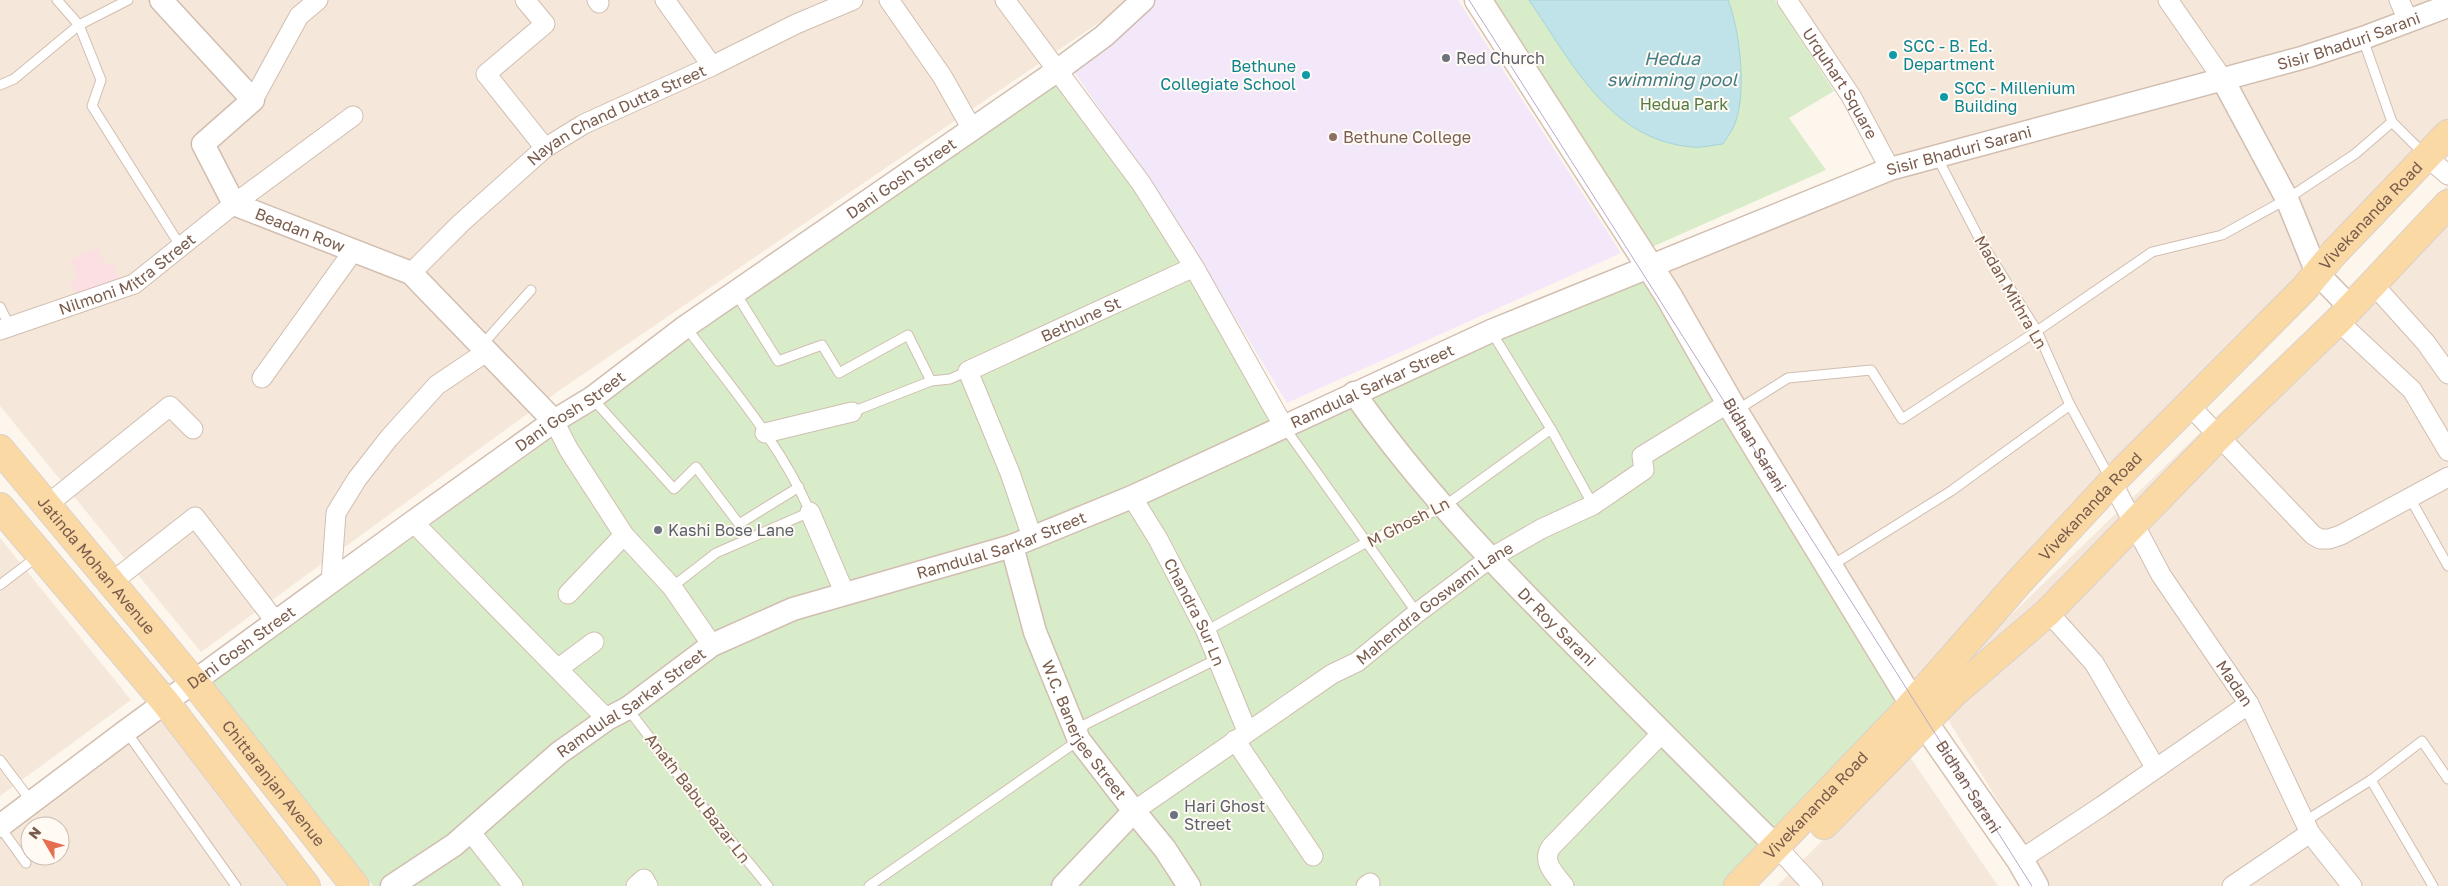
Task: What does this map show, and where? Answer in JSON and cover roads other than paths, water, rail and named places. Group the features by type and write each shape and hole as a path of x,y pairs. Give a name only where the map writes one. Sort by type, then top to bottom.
{"main road":[{"name":"Bidhan Sarani","path":"1478,0 1650,266 1732,407 1805,525 1828,567 1918,712 2020,860 2035,886"},
{"name":"Vivekananda Road","path":"1738,886 1783,854 1918,712 2019,582 2112,482 2190,406 2304,289 2334,253 2448,134"},
{"name":"Vivekananda Road","path":"1918,712 2048,612 2219,436 2345,315 2448,204"},
{"name":"Jatinda Mohan Avenue","path":"0,449 194,682"},
{"path":"0,507 166,703 306,886"},
{"name":"Chittaranjan Avenue","path":"194,682 355,886"},
{"name":"Vivekananda Road","path":"1763,886 1783,854"}],"street":[{"path":"161,0 252,100"},
{"name":"Beadan Row","path":"318,0 299,16 252,100 203,144 234,204 410,273 554,421"},
{"path":"525,0 545,24 486,74 545,148"},
{"path":"665,0 712,66"},
{"name":"Nayan Chand Dutta Street","path":"410,273 461,223 545,148 584,124 712,66 796,24 853,0"},
{"path":"889,0 942,76 972,129"},
{"path":"1005,0 1141,183 1194,267 1284,427"},
{"name":"Dani Gosh Street","path":"0,826 31,800 126,730 166,703 554,421 592,398 735,292 1058,70 1104,36 1143,0"},
{"name":"Urquhart Square","path":"1788,0 1851,96 1890,168"},
{"path":"2168,0 2222,78 2287,199 2318,273 2345,315 2412,390 2448,450"},
{"path":"2399,0 2408,20"},
{"name":"Sisir Bhaduri Sarani","path":"1650,266 1890,168 2306,57 2448,6"},
{"name":"Nilmoni Mitra Street","path":"4,328 134,284 234,204 354,116"},
{"path":"2427,157 2448,175"},
{"path":"262,378 354,250"},
{"name":"Ramdulal Sarkar Street","path":"392,886 454,846 469,830 560,753 607,719 628,708 712,645 793,610 1022,541 1132,497 1491,331 1650,266"},
{"name":"Bethune St","path":"968,372 1194,267"},
{"path":"2373,284 2426,343 2448,374"},
{"path":"331,582 336,513 357,479 437,385 484,349"},
{"path":"968,372 1010,473 1022,541"},
{"name":"Dr Roy Sarani","path":"1354,393 1388,442 1442,508 1489,559 1783,854"},
{"path":"47,505 170,406 193,429"},
{"path":"2190,406 2297,519 2320,539 2329,539 2341,535 2448,477"},
{"name":"Mahendra Goswami Lane","path":"1134,811 1332,674 1357,662 1417,612 1489,559 1541,529 1593,506 1644,470 1642,456 1732,407"},
{"path":"765,433 852,412"},
{"path":"554,421 568,450 624,535 672,586 712,645"},
{"name":"Madan","path":"2112,482 2162,575 2249,704 2310,833 2352,886"},
{"name":"Chandra Sur Ln","path":"1132,497 1158,539 1206,631 1217,658 1241,736 1280,804 1313,856"},
{"path":"810,512 845,594"},
{"path":"112,582 195,517 276,622"},
{"path":"413,522 559,668 607,719"},
{"path":"568,594 624,535"},
{"name":"W.C. Banerjee Street","path":"1022,541 1035,632 1080,740 1134,811 1064,886"},
{"path":"2048,612 2094,663 2129,719 2155,767"},
{"path":"559,668 594,642"},
{"path":"2020,860 2102,806 2155,767 2249,704"},
{"path":"1564,886 1547,862 1546,857 1551,847 1662,733"},
{"path":"1134,811 1165,849 1189,886"},
{"path":"469,830 513,886"},
{"path":"2232,886 2310,833"},
{"path":"1783,854 1813,886"}],"lane":[{"path":"57,0 79,25 101,80 92,106 181,247"},
{"path":"0,85 14,79 79,25 128,0"},
{"path":"2363,38 2392,122 2427,157"},
{"path":"1732,407 1788,378 1871,370 1902,419 2037,331 2152,252 2222,236 2287,199 2355,154 2392,122"},
{"name":"Madan Mithra Ln","path":"1937,156 1980,240 2037,331 2070,405 2112,482"},
{"path":"484,349 531,290"},
{"path":"735,292 778,361 822,345 838,373 908,335 930,381"},
{"path":"0,307 4,328"},
{"path":"672,586 716,554 810,512 800,487 765,433 686,327"},
{"path":"1491,331 1551,429 1593,506"},
{"path":"852,412 930,381 950,379 968,372"},
{"path":"592,398 674,489 696,467 739,524 800,487"},
{"path":"1828,567 1951,491 2070,405"},
{"path":"1284,427 1417,612"},
{"name":"M Ghosh Ln","path":"1206,631 1367,542 1442,508 1551,429"},
{"path":"2410,498 2448,566"},
{"path":"0,585 40,555"},
{"path":"870,886 1080,740 1084,725 1217,658"},
{"name":"Anath Babu Bazar Ln","path":"628,708 695,797 768,886"},
{"path":"126,730 236,886"},
{"path":"2310,833 2310,818 2371,780 2422,740 2448,779"},
{"path":"0,760 31,800"},
{"path":"2371,780 2433,886"},
{"path":"0,826 20,854"}],"water":[{"name":"Hedua swimming pool","path":"1529,0 1728,0 1739,46 1741,82 1738,115 1733,128 1723,144 1692,147 1663,141 1637,130 1595,94 1577,71"}],"tram line":[{"path":"1469,0 2032,886"}],"place":[{"name":"SCC - B. Ed. Department","path":"1893,55"},
{"name":"Red Church","path":"1446,58"},
{"name":"Bethune Collegiate School","path":"1306,75"},
{"name":"SCC - Millenium Building","path":"1944,97"},
{"name":"Bethune College","path":"1333,137"},
{"name":"Kashi Bose Lane","path":"658,530"},
{"name":"Hari Ghost Street","path":"1174,815"}],"park label":[{"name":"Hedua Park","path":"1684,104"}]}
